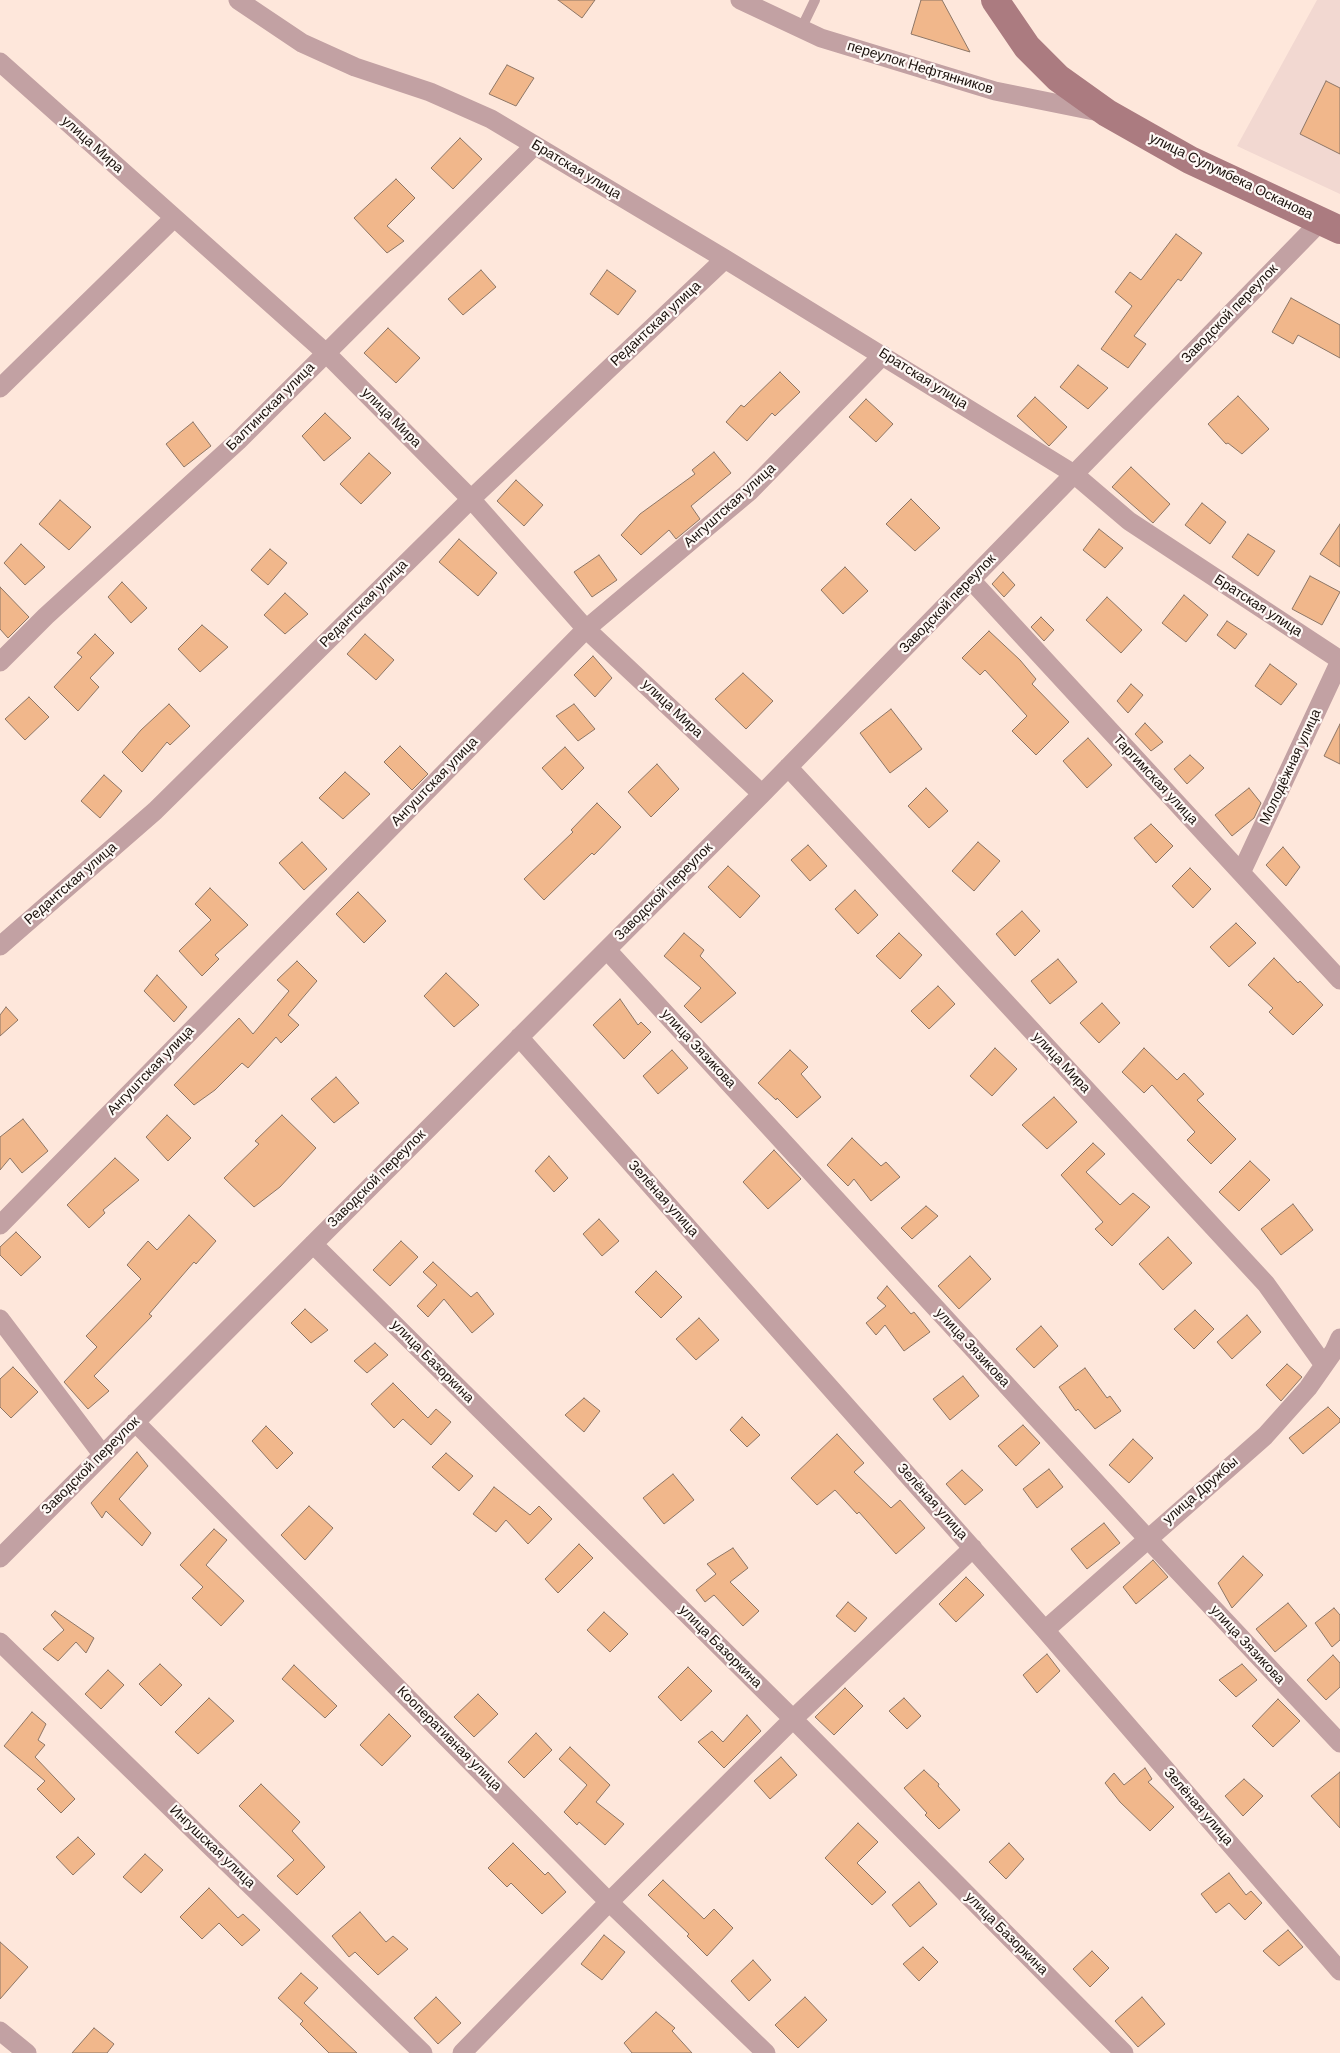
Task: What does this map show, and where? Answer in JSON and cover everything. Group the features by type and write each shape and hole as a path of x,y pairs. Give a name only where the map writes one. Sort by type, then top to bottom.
{"main road":[{"name":"улица Сулумбека Осканова","path":"995,0 1027,47 1058,78 1107,113 1190,160 1330,225"}],"street":[{"name":"Братская улица","path":"238,0 302,43 355,67 430,92 491,119 535,145 883,354 1074,474 1129,521 1340,660"},
{"name":"переулок Нефтянников","path":"740,0 821,38 995,91 1107,113"},
{"name":"улица Мира","path":"0,62 326,353 471,499 586,629 762,794"},
{"name":"Балтинская улица","path":"0,662 54,610 238,442 535,145"},
{"path":"0,388 174,218"},
{"name":"Заводской переулок","path":"0,1558 762,794 1074,474 1330,225"},
{"name":"Редантская улица","path":"0,946 155,811 471,499 725,259"},
{"name":"Ангуштская улица","path":"0,1225 586,629 749,492 883,354"},
{"name":"Таргимская улица","path":"971,580 1340,980"},
{"name":"Молодёжная улица","path":"1241,873 1340,660"},
{"name":"улица Мира","path":"788,767 1266,1284 1335,1353"},
{"name":"улица Зязикова","path":"607,950 1147,1538 1340,1743"},
{"name":"Зелёная улица","path":"519,1037 972,1548 1340,1971"},
{"name":"улица Базоркина","path":"313,1244 793,1719 1124,2053"},
{"path":"0,1319 102,1454"},
{"name":"улица Дружбы","path":"1044,1630 1266,1436 1308,1388 1335,1353"},
{"name":"Кооперативная улица","path":"135,1422 609,1902 766,2053"},
{"path":"462,2053 609,1902 793,1719 972,1548"},
{"name":"Ингушская улица","path":"0,1642 423,2053"},
{"path":"0,2031 27,2053"}],"lane":[{"path":"801,29 815,0"}],"shaded area":[{"path":"1317,0 1340,0 1340,194 1237,146"}],"building":[{"path":"558,0 595,0 582,18"},
{"path":"921,0 942,0 970,52 911,34"},
{"path":"507,65 534,78 516,106 489,94"},
{"path":"1326,81 1340,88 1340,154 1300,134"},
{"path":"460,138 482,159 453,189 431,168"},
{"path":"396,179 415,198 387,226 404,241 387,253 354,218"},
{"path":"1176,234 1202,253 1181,281 1178,279 1134,336 1146,344 1128,368 1101,349 1132,306 1115,292 1130,272 1141,280"},
{"path":"481,270 496,287 463,315 448,299"},
{"path":"607,270 636,291 618,315 590,294"},
{"path":"1291,298 1340,325 1340,358 1298,335 1293,344 1272,332"},
{"path":"388,328 420,358 396,383 364,353"},
{"path":"1078,365 1108,388 1088,409 1060,387"},
{"path":"780,372 800,392 775,416 772,413 747,441 726,422 741,405 744,407"},
{"path":"1238,396 1269,429 1242,454 1228,443 1226,444 1208,424"},
{"path":"1035,397 1067,427 1049,446 1017,416"},
{"path":"866,399 893,424 876,442 849,417"},
{"path":"325,413 351,438 324,461 302,436"},
{"path":"193,422 211,446 184,467 166,444"},
{"path":"714,452 731,473 691,506 700,519 676,539 669,530 641,555 621,535 640,514 695,474 692,470"},
{"path":"369,453 391,473 361,504 340,484"},
{"path":"1131,467 1170,504 1153,523 1112,487"},
{"path":"516,480 543,505 524,526 497,501"},
{"path":"911,499 940,528 915,551 886,524"},
{"path":"60,500 91,527 69,550 39,524"},
{"path":"1202,503 1226,522 1210,544 1185,525"},
{"path":"1340,524 1340,567 1320,554"},
{"path":"1099,529 1123,548 1105,568 1083,550"},
{"path":"1248,534 1275,551 1258,576 1232,557"},
{"path":"459,539 497,573 478,596 439,562"},
{"path":"21,544 45,567 25,585 4,563"},
{"path":"270,549 287,563 268,585 251,570"},
{"path":"599,555 617,580 592,597 574,572"},
{"path":"845,567 868,591 843,614 821,590"},
{"path":"1003,572 1015,585 1004,597 992,584"},
{"path":"1310,576 1340,592 1322,625 1292,609"},
{"path":"122,582 147,608 131,623 108,597"},
{"path":"0,587 29,617 8,638 0,629"},
{"path":"285,593 308,614 285,634 264,615"},
{"path":"1184,595 1208,615 1186,642 1162,623"},
{"path":"1107,597 1142,630 1121,653 1086,620"},
{"path":"1041,617 1054,630 1044,641 1031,627"},
{"path":"1227,621 1247,634 1235,649 1217,635"},
{"path":"202,625 228,647 200,672 178,649"},
{"path":"989,631 1020,660 1036,679 1032,684 1069,722 1036,755 1012,731 1027,716 985,670 980,675 962,658"},
{"path":"95,634 114,653 90,678 99,687 78,711 54,687 82,657 77,653"},
{"path":"365,634 394,660 376,680 347,654"},
{"path":"593,656 612,678 595,697 574,675"},
{"path":"1270,664 1297,684 1281,705 1255,686"},
{"path":"743,673 773,701 746,729 715,699"},
{"path":"1131,684 1143,695 1128,713 1117,701"},
{"path":"29,697 49,717 25,740 5,719"},
{"path":"169,704 190,726 170,745 167,742 142,772 122,752 141,730"},
{"path":"574,704 595,729 578,741 556,716"},
{"path":"891,709 922,749 890,773 860,733"},
{"path":"1145,723 1163,742 1151,751 1135,734"},
{"path":"1340,724 1340,764 1324,756"},
{"path":"1088,738 1112,765 1087,788 1063,761"},
{"path":"400,746 428,774 412,790 384,762"},
{"path":"565,747 584,768 562,790 542,768"},
{"path":"1190,755 1204,768 1187,784 1174,769"},
{"path":"657,764 679,789 651,817 628,792"},
{"path":"345,772 370,794 343,819 319,798"},
{"path":"104,775 122,791 100,818 81,801"},
{"path":"926,788 948,811 929,828 908,806"},
{"path":"1249,788 1261,803 1254,818 1232,836 1215,815"},
{"path":"597,803 621,827 594,855 592,853 544,900 524,879 573,832 571,830"},
{"path":"1151,824 1173,846 1156,863 1134,838"},
{"path":"302,842 327,869 304,890 279,863"},
{"path":"978,842 1000,861 974,891 952,871"},
{"path":"808,845 827,866 810,881 791,860"},
{"path":"1283,847 1300,867 1286,886 1266,865"},
{"path":"728,866 760,896 740,918 708,887"},
{"path":"1190,868 1211,889 1193,908 1172,886"},
{"path":"210,888 248,925 215,955 219,959 202,976 179,951 211,920 195,904"},
{"path":"855,890 878,915 858,934 835,909"},
{"path":"358,892 386,921 364,943 336,914"},
{"path":"1022,911 1040,931 1015,956 996,934"},
{"path":"1236,923 1256,943 1229,967 1210,947"},
{"path":"684,933 704,950 700,956 736,993 701,1023 684,1006 701,988 664,956"},
{"path":"899,933 922,955 900,979 876,956"},
{"path":"1274,958 1323,1005 1293,1035 1269,1012 1273,1008 1248,985"},
{"path":"1058,959 1077,982 1050,1004 1031,981"},
{"path":"297,961 317,981 288,1015 299,1025 281,1043 276,1037 248,1068 242,1063 215,1090 194,1105 174,1085 239,1018 253,1034 289,991 277,980"},
{"path":"446,973 479,1005 454,1027 424,996"},
{"path":"157,975 187,1007 174,1022 144,991"},
{"path":"938,986 955,1004 929,1029 911,1011"},
{"path":"620,999 638,1025 641,1022 651,1032 624,1059 593,1025"},
{"path":"1102,1003 1120,1023 1099,1043 1080,1023"},
{"path":"6,1007 18,1020 0,1036 0,1015"},
{"path":"995,1048 1017,1069 992,1096 970,1076"},
{"path":"1144,1048 1177,1080 1184,1073 1204,1094 1197,1100 1236,1139 1211,1164 1187,1140 1195,1132 1152,1085 1144,1093 1122,1072"},
{"path":"672,1050 688,1068 658,1094 643,1076"},
{"path":"790,1050 808,1067 801,1074 821,1097 797,1118 777,1098 776,1100 758,1083"},
{"path":"336,1077 359,1103 334,1123 311,1099"},
{"path":"1054,1097 1077,1122 1047,1149 1022,1125"},
{"path":"167,1115 191,1138 168,1161 146,1137"},
{"path":"282,1115 316,1148 280,1187 254,1207 224,1178 259,1144 255,1141"},
{"path":"23,1119 48,1151 22,1173 10,1158 0,1170 0,1137"},
{"path":"852,1138 881,1166 886,1162 900,1177 871,1201 854,1179 848,1186 827,1165"},
{"path":"1093,1143 1105,1154 1086,1172 1120,1205 1133,1193 1150,1207 1112,1246 1095,1229 1103,1222 1061,1175"},
{"path":"774,1150 801,1179 768,1209 743,1182"},
{"path":"549,1156 568,1178 554,1192 535,1171"},
{"path":"115,1158 139,1180 103,1210 105,1213 89,1228 67,1205"},
{"path":"1250,1161 1270,1180 1239,1211 1219,1192"},
{"path":"1293,1204 1313,1230 1281,1255 1261,1229"},
{"path":"926,1206 938,1216 912,1239 901,1228"},
{"path":"189,1215 216,1241 196,1264 194,1262 149,1314 152,1316 94,1376 109,1391 88,1409 64,1382 97,1347 86,1336 141,1279 127,1265 148,1241 157,1250"},
{"path":"599,1219 619,1241 602,1256 583,1234"},
{"path":"16,1232 41,1257 21,1276 0,1255 0,1247"},
{"path":"1168,1237 1192,1263 1163,1290 1139,1264"},
{"path":"401,1241 418,1257 390,1286 373,1270"},
{"path":"970,1256 991,1279 959,1309 938,1286"},
{"path":"433,1262 471,1297 477,1292 494,1314 472,1333 444,1299 428,1317 417,1306 437,1285 423,1272"},
{"path":"656,1271 682,1297 661,1318 635,1292"},
{"path":"887,1286 911,1314 914,1312 930,1332 904,1351 885,1325 876,1335 866,1323 886,1306 877,1298"},
{"path":"305,1309 328,1330 311,1343 291,1323"},
{"path":"1195,1310 1214,1329 1194,1349 1174,1329"},
{"path":"1247,1315 1261,1332 1232,1359 1217,1342"},
{"path":"699,1318 719,1340 696,1360 676,1339"},
{"path":"1041,1326 1058,1346 1034,1368 1016,1349"},
{"path":"375,1343 388,1355 367,1373 354,1361"},
{"path":"1287,1364 1302,1377 1281,1401 1266,1385"},
{"path":"13,1367 38,1392 11,1418 0,1407 0,1379"},
{"path":"1085,1368 1107,1398 1110,1396 1121,1411 1095,1429 1078,1409 1076,1411 1059,1387"},
{"path":"963,1376 979,1396 950,1420 933,1399"},
{"path":"393,1383 428,1418 436,1409 451,1422 431,1445 403,1419 394,1428 371,1404"},
{"path":"584,1398 600,1411 584,1432 565,1415"},
{"path":"1328,1407 1340,1419 1340,1422 1303,1454 1289,1438"},
{"path":"742,1417 760,1435 747,1447 730,1430"},
{"path":"1023,1425 1040,1443 1016,1466 998,1446"},
{"path":"266,1426 293,1453 277,1469 252,1441"},
{"path":"837,1434 864,1463 854,1472 891,1508 900,1500 925,1528 896,1554 859,1512 857,1514 835,1490 817,1505 791,1478"},
{"path":"1133,1439 1153,1458 1129,1483 1109,1465"},
{"path":"137,1452 148,1466 119,1499 151,1533 142,1546 106,1511 102,1518 91,1503"},
{"path":"446,1453 473,1476 459,1491 432,1467"},
{"path":"1049,1469 1063,1487 1037,1508 1023,1489"},
{"path":"962,1470 983,1490 965,1505 946,1484"},
{"path":"673,1474 694,1500 664,1524 643,1498"},
{"path":"494,1487 530,1515 539,1506 552,1519 528,1544 506,1520 496,1532 473,1514"},
{"path":"309,1506 333,1528 305,1560 281,1535"},
{"path":"1104,1523 1120,1543 1087,1569 1071,1549"},
{"path":"214,1529 227,1540 206,1565 244,1601 221,1626 192,1598 203,1587 180,1565"},
{"path":"579,1544 593,1558 558,1593 545,1579"},
{"path":"733,1548 748,1568 730,1582 759,1611 743,1626 714,1595 705,1602 696,1590 716,1574 707,1564"},
{"path":"1243,1556 1263,1575 1232,1608 1218,1583"},
{"path":"1153,1560 1168,1577 1136,1604 1123,1587"},
{"path":"966,1577 984,1595 956,1622 939,1604"},
{"path":"848,1602 867,1618 855,1632 836,1616"},
{"path":"1288,1603 1307,1626 1275,1652 1256,1629"},
{"path":"1334,1608 1340,1615 1340,1640 1332,1647 1315,1623"},
{"path":"55,1611 94,1638 86,1653 76,1642 58,1661 43,1649 64,1630 51,1615"},
{"path":"604,1612 628,1634 610,1652 587,1630"},
{"path":"1047,1654 1060,1671 1037,1693 1023,1675"},
{"path":"1333,1655 1340,1663 1340,1687 1326,1700 1307,1680"},
{"path":"160,1664 182,1685 161,1706 139,1684"},
{"path":"1242,1664 1257,1680 1236,1697 1219,1680"},
{"path":"294,1665 337,1706 325,1718 282,1679"},
{"path":"688,1667 712,1691 681,1721 658,1697"},
{"path":"108,1670 124,1685 101,1709 85,1694"},
{"path":"845,1688 863,1706 834,1735 815,1717"},
{"path":"478,1694 498,1714 474,1737 454,1717"},
{"path":"209,1698 234,1721 198,1754 175,1732"},
{"path":"904,1698 921,1716 907,1729 889,1711"},
{"path":"1278,1699 1300,1721 1273,1747 1252,1726"},
{"path":"32,1712 46,1724 38,1740 45,1745 35,1757 75,1799 61,1813 37,1789 45,1781 4,1746"},
{"path":"389,1714 411,1736 382,1766 360,1745"},
{"path":"747,1715 761,1731 724,1768 698,1742 712,1731 723,1742"},
{"path":"536,1733 552,1750 524,1778 508,1762"},
{"path":"570,1747 610,1785 596,1802 624,1824 605,1845 579,1822 577,1825 564,1812 587,1785 559,1759"},
{"path":"781,1757 797,1775 770,1799 754,1781"},
{"path":"1145,1768 1152,1779 1148,1782 1174,1807 1150,1831 1120,1802 1105,1783 1114,1773 1124,1785"},
{"path":"924,1770 939,1784 938,1786 960,1810 939,1829 925,1815 927,1813 904,1788"},
{"path":"1340,1772 1340,1828 1311,1796"},
{"path":"1244,1779 1263,1796 1243,1816 1225,1796"},
{"path":"261,1784 300,1822 292,1831 325,1867 297,1895 277,1876 294,1860 239,1806"},
{"path":"858,1823 878,1842 857,1863 886,1892 872,1905 825,1858"},
{"path":"78,1837 95,1854 73,1875 56,1857"},
{"path":"513,1843 545,1875 548,1872 566,1892 542,1914 511,1883 507,1887 488,1868"},
{"path":"1009,1843 1024,1859 1006,1879 989,1862"},
{"path":"145,1854 163,1870 141,1893 123,1877"},
{"path":"1229,1873 1246,1895 1251,1891 1262,1903 1245,1920 1229,1903 1216,1913 1201,1894"},
{"path":"663,1880 704,1919 714,1909 733,1928 707,1956 687,1936 689,1934 648,1895"},
{"path":"919,1882 937,1904 910,1927 892,1905"},
{"path":"209,1888 238,1918 243,1914 260,1930 242,1946 219,1923 202,1939 180,1917"},
{"path":"360,1912 386,1942 393,1936 408,1949 378,1975 355,1952 349,1957 332,1936"},
{"path":"1288,1930 1303,1947 1279,1966 1263,1951"},
{"path":"604,1935 625,1952 602,1980 581,1964"},
{"path":"0,1942 28,1967 0,1999"},
{"path":"923,1947 938,1962 919,1981 903,1964"},
{"path":"1092,1951 1109,1968 1090,1987 1073,1969"},
{"path":"753,1960 771,1980 749,2001 731,1981"},
{"path":"301,1973 318,1988 304,2003 357,2053 329,2053 300,2024 303,2021 278,1998"},
{"path":"436,1997 461,2023 438,2044 414,2018"},
{"path":"805,1997 827,2020 798,2048 775,2025"},
{"path":"1142,1997 1165,2024 1138,2047 1115,2021"},
{"path":"656,2012 675,2028 672,2031 692,2053 632,2053 624,2043"},
{"path":"94,2028 114,2044 107,2053 72,2053"}]}
